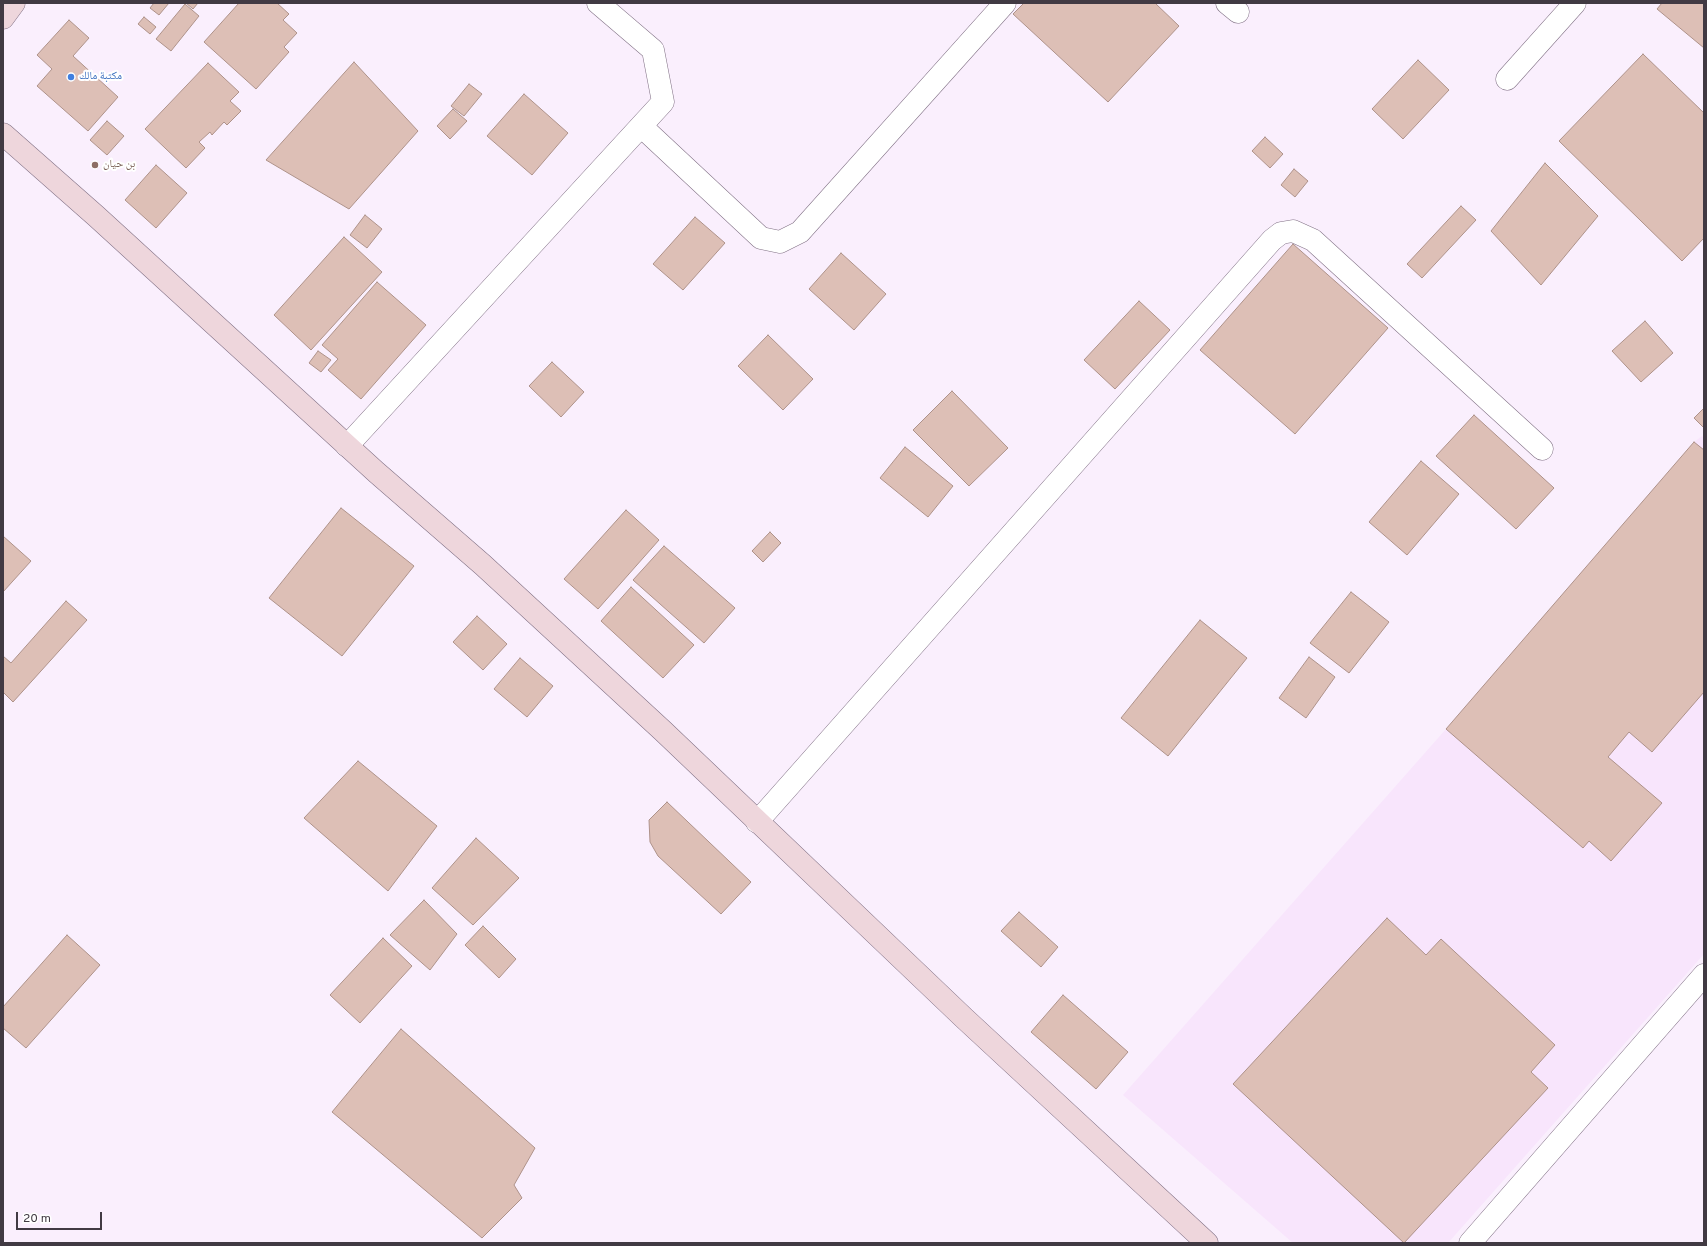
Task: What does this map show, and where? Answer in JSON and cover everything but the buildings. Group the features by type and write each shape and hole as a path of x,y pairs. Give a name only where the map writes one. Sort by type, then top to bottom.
{"main road":[{"path":"3,18 14,3"},
{"path":"3,134 96,216 347,446 483,565 663,731 958,1013 1207,1243"}],"street":[{"path":"642,126 761,238 780,242 800,232 1005,3"},
{"path":"1507,79 1575,3"},
{"path":"347,446 663,102 652,50 603,5"},
{"path":"757,822 1272,240 1282,233 1293,231 1313,240 1542,449"},
{"path":"1470,1243 1704,975"}],"shaded area":[{"path":"1702,436 1704,438 1704,954 1448,1243 1293,1243 1123,1095 1446,729 1694,442"}],"place":[{"name":"مكتبة مالك","path":"71,77"},
{"name":"بن حيان","path":"95,165"}]}
